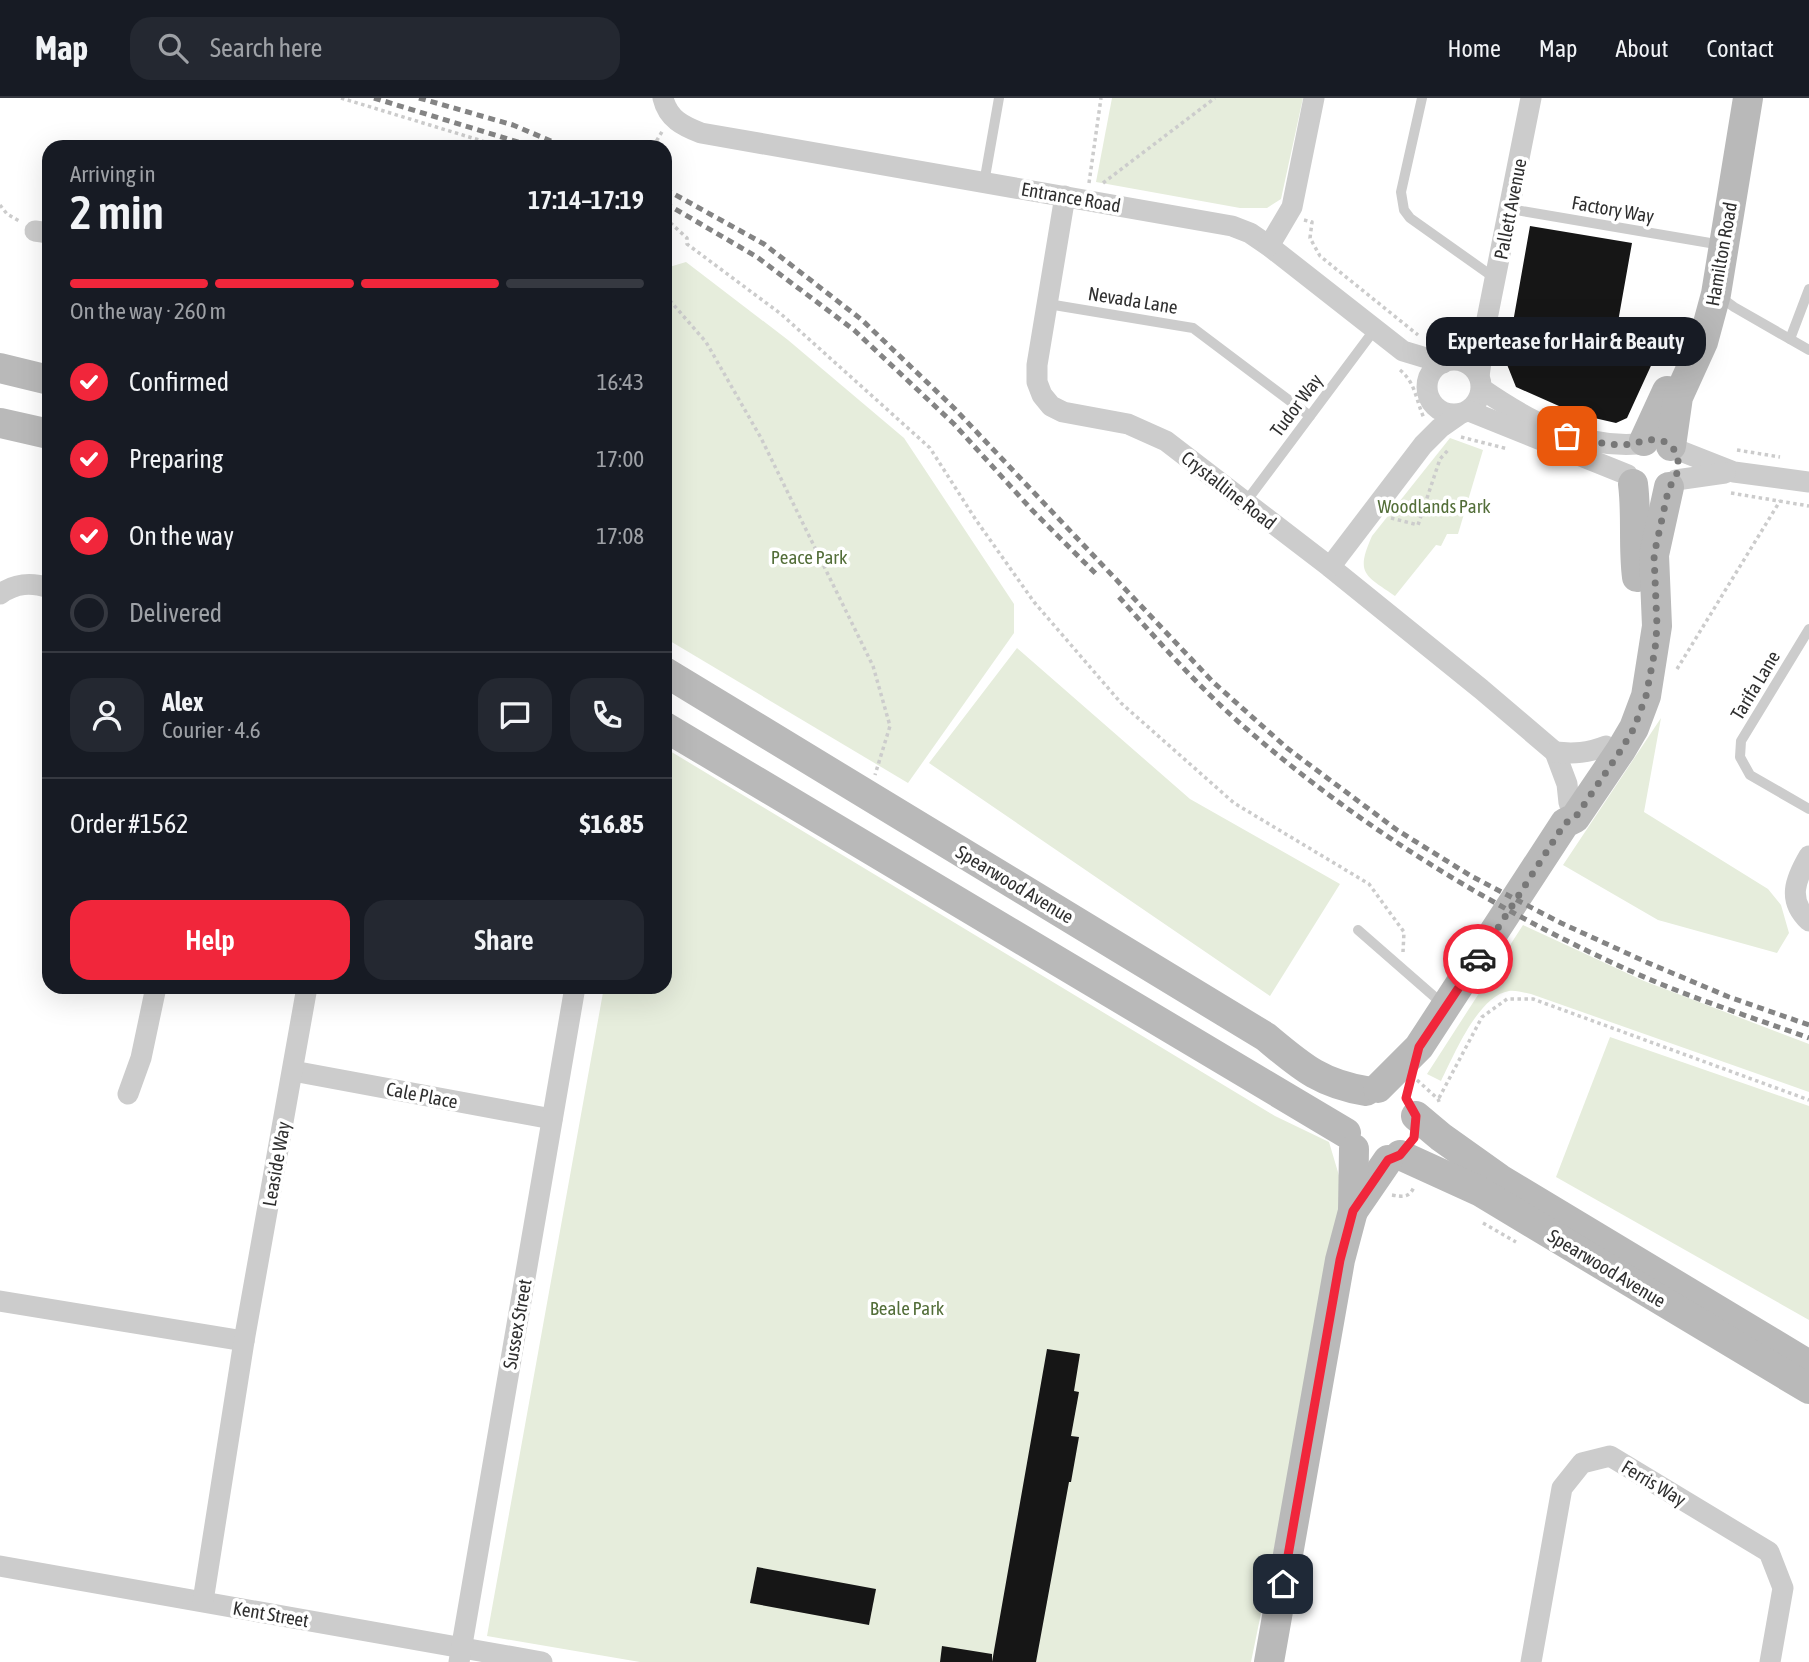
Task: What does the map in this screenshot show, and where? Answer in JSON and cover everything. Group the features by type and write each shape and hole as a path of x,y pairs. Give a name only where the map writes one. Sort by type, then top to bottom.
{"main road":[{"name":"Hamilton Road","path":"1656,445 1698,319 1733,98"},
{"name":"Hamilton Road","path":"1656,445 1703,342 1716,294 1748,98"},
{"path":"0,368 42,378"},
{"path":"0,423 42,432"},
{"path":"1353,1211 1394,1157 1414,1138 1401,1098 1419,1047 1447,1007 1567,813 1629,702 1636,682 1642,622 1635,561 1636,506 1627,468 1629,455 1656,445 1680,464 1672,484 1654,555 1657,626 1654,659 1646,696 1634,728 1621,750 1575,818 1567,813"},
{"path":"1631,479 1647,492 1655,492 1672,484"},
{"name":"Spearwood Avenue","path":"672,676 1266,1037 1310,1072 1331,1084 1401,1098 1441,1137 1500,1179 1809,1365"},
{"path":"672,731 1350,1141 1364,1156 1376,1160 1394,1157"},
{"path":"1269,1662 1340,1260 1353,1211 1346,1113 1357,1097 1401,1098"},
{"name":"Spearwood Avenue","path":"1394,1157 1479,1191 1809,1389"}],"street":[{"name":"Entrance Road","path":"663,98 671,117 684,127 701,133 1212,221 1250,233 1403,351 1429,395"},
{"path":"1269,246 1290,215 1314,98"},
{"name":"Pallett Avenue","path":"1480,382 1487,320 1531,98"},
{"name":"Crystalline Road","path":"1065,196 1037,365 1037,382 1042,395 1051,406 1063,412 1128,424 1149,431 1166,441 1330,567 1481,688 1555,752 1567,784 1567,813"},
{"name":"Pallett Avenue","path":"1447,361 1462,353 1487,320"},
{"name":"Entrance Road","path":"1403,351 1447,361"},
{"path":"1423,445 1430,375 1447,361 1461,361 1470,365 1480,382 1531,421 1567,436 1597,443 1656,445 1731,482"},
{"path":"1330,567 1423,445 1440,428 1480,398 1480,382"},
{"path":"1429,395 1443,412 1464,412 1631,479"},
{"path":"1672,484 1708,474 1731,482 1809,482"},
{"path":"0,594 10,587 23,584 42,586"},
{"path":"1555,752 1581,753 1606,747"},
{"path":"1809,856 1800,872 1795,891 1796,908 1809,921"},
{"path":"128,1094 141,1058 155,994"},
{"name":"Leaside Way","path":"202,1601 244,1341 306,994"},
{"name":"Sussex Street","path":"460,1655 574,994"},
{"name":"Cale Place","path":"293,1071 552,1119"},
{"path":"0,1301 244,1341"},
{"name":"Ferris Way","path":"1531,1662 1562,1488 1582,1463 1610,1455 1769,1552 1783,1588 1770,1662"},
{"name":"Kent Street","path":"0,1566 202,1601 460,1655 541,1662"}],"lane":[{"path":"984,183 999,98"},
{"path":"1422,98 1401,192 1404,210 1410,218 1496,279"},
{"name":"Factory Way","path":"1510,209 1710,243"},
{"path":"1790,339 1809,289"},
{"path":"1716,294 1809,350"},
{"name":"Nevada Lane","path":"1048,304 1194,328 1310,416"},
{"name":"Tudor Way","path":"1245,503 1375,329"},
{"name":"Tarifa Lane","path":"1809,629 1741,741 1740,757 1750,775 1809,809"},
{"path":"1358,930 1447,1007"}],"path":[{"path":"341,98 479,140"},
{"path":"1101,98 1089,184 1099,187 1215,98"},
{"path":"0,205 8,214 42,232"},
{"path":"672,224 687,238 687,244 781,314 930,448 976,520 1034,602 1121,703 1234,803 1369,884 1405,932 1402,968"},
{"path":"672,303 706,342 761,438 873,666 890,726 873,780"},
{"path":"1382,517 1418,525 1440,459 1459,436"},
{"path":"1737,450 1785,458"},
{"path":"1731,482 1780,501 1809,506"},
{"path":"1677,669 1780,501"},
{"path":"1401,1098 1482,1017 1507,999 1532,999 1809,1100"}],"green space":[{"path":"1112,98 1303,98 1281,199 1267,208 1240,208 1096,182"},
{"name":"Peace Park","path":"686,262 788,340 904,438 1014,604 1014,633 908,783 672,642 672,266"},
{"name":"Woodlands Park","path":"1450,438 1483,450 1458,534 1447,534 1441,546 1436,545 1395,596 1366,572 1364,558 1367,549 1372,536"},
{"path":"1017,648 1190,799 1340,884 1270,996 929,763"},
{"path":"1661,718 1644,812 1768,889 1781,905 1789,933 1777,953 1658,920 1563,865"},
{"name":"Beale Park","path":"672,752 1275,1116 1329,1142 1343,1189 1251,1662 640,1662 487,1636 603,994 672,994"},
{"path":"1523,925 1644,981 1809,1044 1809,1092 1531,994 1515,991 1498,995 1477,1015 1441,1081 1427,1074"},
{"path":"1610,1037 1809,1106 1809,1320 1556,1177"}],"building":[{"path":"1530,226 1632,243 1613,350 1655,357 1627,418 1616,423 1577,414 1516,387 1506,362"},
{"path":"1047,1349 1080,1354 1074,1391 1079,1392 1071,1436 1079,1437 1036,1662 992,1662"},
{"path":"757,1567 876,1589 869,1625 750,1603"},
{"path":"942,1646 992,1654 992,1662 940,1662"}],"railway":[{"path":"374,98 511,140"},
{"path":"419,98 513,125 548,140"},
{"path":"672,193 764,244 862,320 954,408 1213,682 1287,748 1397,830 1471,876 1561,923 1729,997 1809,1025"},
{"path":"672,207 757,257 854,330 954,424 1032,510 1097,575"},
{"path":"1119,597 1198,683 1249,731 1338,802 1433,866 1532,923 1635,973 1809,1038"}],"way so far":[{"path":"1478,959 1565,823 1575,818 1621,750 1634,728 1649,688 1657,626 1654,555 1669,487 1676,480 1680,464 1673,448 1658,440 1622,445 1567,436"}],"place":[{"name":"Expertease for Hair & Beauty","path":"1567,436"}],"route":[{"path":"1283,1584 1340,1260 1353,1211 1388,1160 1400,1155 1414,1138 1416,1116 1406,1098 1419,1047 1478,959"}]}
